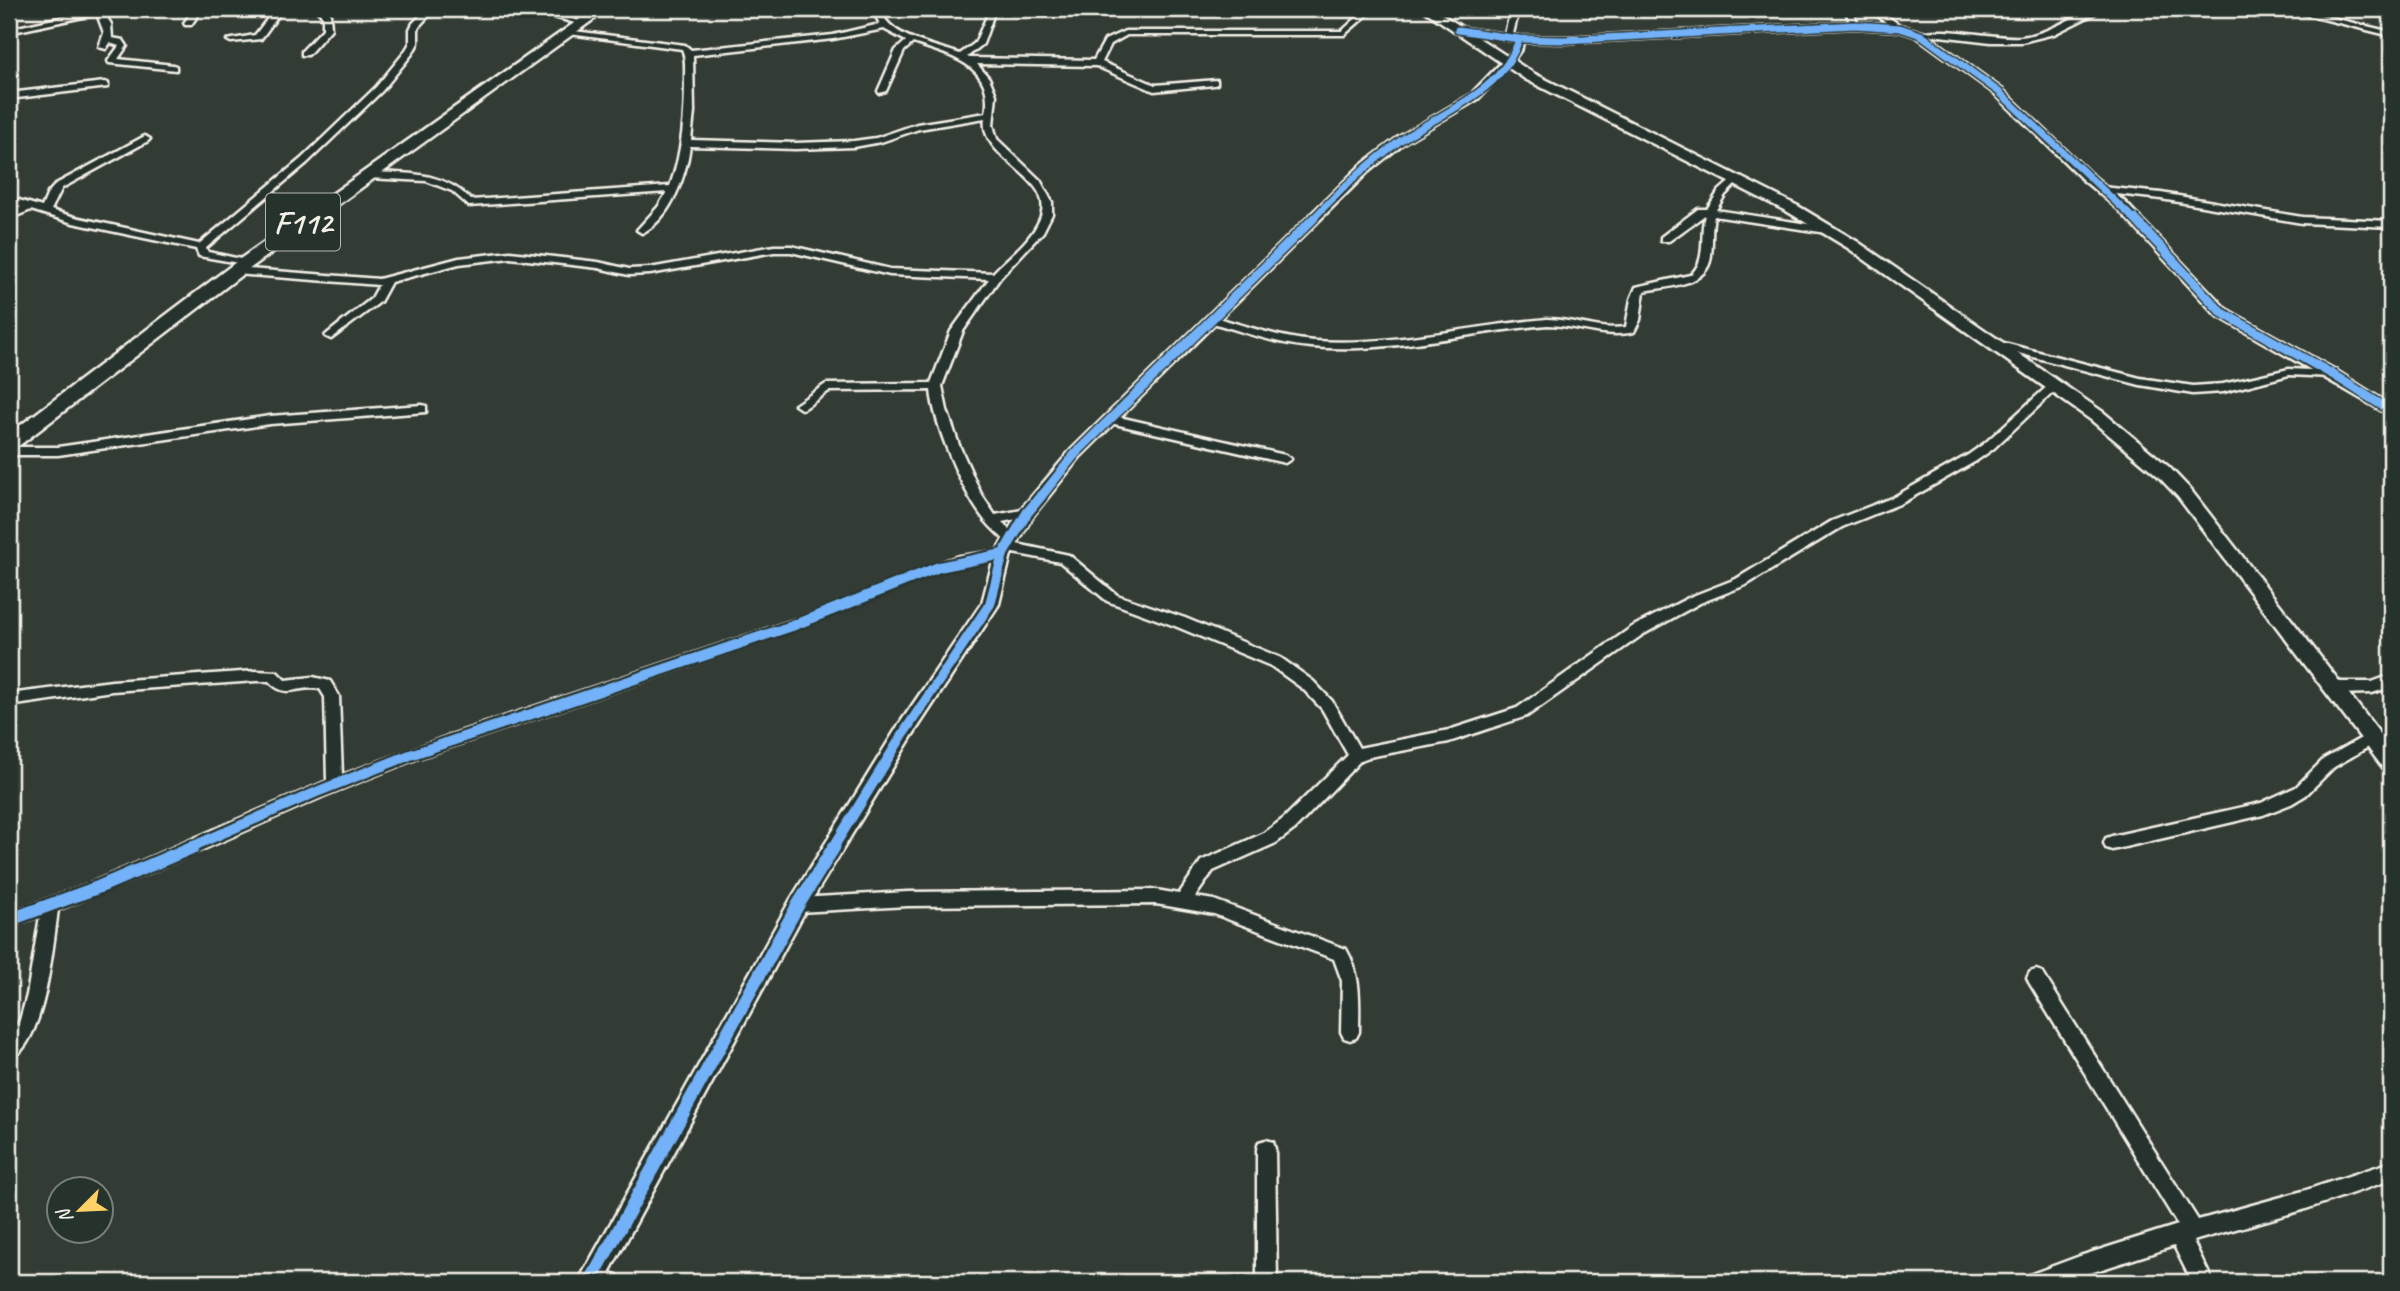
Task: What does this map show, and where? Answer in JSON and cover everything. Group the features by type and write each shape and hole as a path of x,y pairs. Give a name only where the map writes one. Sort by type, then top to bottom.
{"main road":[{"name":"F112","path":"9,444 241,267 602,9"},
{"path":"1427,9 1507,63 1553,89 1736,179 1828,230 2097,416 2164,471 2237,559 2391,763"}],"street":[{"path":"9,31 110,9"},
{"path":"188,23 198,9"},
{"path":"231,40 258,37 279,9"},
{"path":"305,53 327,29 327,15 318,9"},
{"path":"201,247 304,161 379,89 408,54 414,43 417,23 431,9"},
{"path":"530,9 576,27 685,47 688,53 690,128 681,166 664,206 642,230"},
{"path":"876,9 878,21 884,26 912,40 965,59 1105,64 1147,87 1165,89 1214,82"},
{"path":"1097,63 1108,42 1125,33 1344,33 1370,9"},
{"path":"597,1281 798,905 905,731 990,604 1007,547 1027,513 1075,454 1364,169 1401,140 1474,97 1507,63 1518,48 1513,38 1515,9"},
{"path":"1849,9 1855,25"},
{"path":"1872,9 1900,28"},
{"path":"1921,35 1931,33 1995,39 2031,37 2051,33 2074,19 2100,9"},
{"path":"2287,9 2391,34"},
{"path":"99,11 109,29 106,44 120,42 123,46 113,61 173,68"},
{"path":"965,59 979,44 990,18"},
{"path":"1458,30 1513,38 1625,38 1855,25 1900,28 1921,35 1999,92 2122,206 2221,312 2236,323 2332,374 2391,411"},
{"path":"688,53 833,37 884,26"},
{"path":"882,91 900,50 912,40"},
{"path":"965,59 989,85 992,101 987,127 991,138 1001,151 1028,172 1040,186 1047,214 1041,228 997,276 957,332 936,386 938,404 979,503 1007,547"},
{"path":"9,96 106,85"},
{"path":"686,143 795,146 855,144 878,140 917,127 988,115"},
{"path":"46,210 53,192 59,186 145,139"},
{"path":"368,175 428,178 455,189 469,203 671,189"},
{"path":"1210,319 1286,340 1313,344 1410,341 1550,322 1600,333 1630,330 1635,324 1635,296 1640,289 1702,273 1706,265 1708,219 1714,202 1736,179"},
{"path":"2102,190 2161,196 2302,220 2391,224"},
{"path":"9,200 73,220 201,247"},
{"path":"9,216 31,206"},
{"path":"1665,239 1701,211 1828,230"},
{"path":"201,247 203,254 241,267 330,279 387,281 487,256 550,259 629,272 650,271 774,249 791,249 890,272 997,276"},
{"path":"331,336 376,300 387,281"},
{"path":"1996,344 2140,381 2193,390 2223,388 2289,372 2332,374"},
{"path":"1182,901 1207,866 1270,838 1289,824 1356,756 1367,751 1449,736 1522,712 1637,631 1695,600 1741,582 1837,524 1898,500 1972,458 1989,446 2055,385"},
{"path":"801,405 826,388 936,386"},
{"path":"9,451 58,451 270,420 422,409"},
{"path":"1110,419 1285,459"},
{"path":"992,520 1027,513"},
{"path":"9,920 106,885 335,784 498,724 834,610 945,564 1007,547 1065,558 1112,598 1181,622 1276,662 1308,685 1327,705 1356,756"},
{"path":"9,700 112,686 229,677 272,676 282,686 313,682 325,685 332,696 335,784"},
{"path":"2335,688 2376,686 2391,680"},
{"path":"2112,843 2263,809 2286,800 2301,791 2329,762 2372,738"},
{"path":"798,905 922,898 1156,897 1214,907 1340,954 1351,978 1350,1032"},
{"path":"9,1051 28,1024 36,995 50,906"},
{"path":"2036,978 2186,1233 2203,1282"},
{"path":"1266,1149 1267,1282"},
{"path":"2036,1282 2077,1265 2354,1186 2391,1171"}],"cycle path":[{"path":"1458,30 1519,39 1564,40 1855,25 1900,28 1921,35 1999,92 2087,177 2122,206 2221,312 2332,374 2391,411"},
{"path":"590,1282 798,905 905,731 990,604 1003,554 1027,513 1075,454 1188,340 1283,251 1328,203 1364,169 1401,140 1474,97 1514,56 1519,39"},
{"path":"9,920 99,887 319,791 410,755 792,626 939,567 1003,554"}]}
